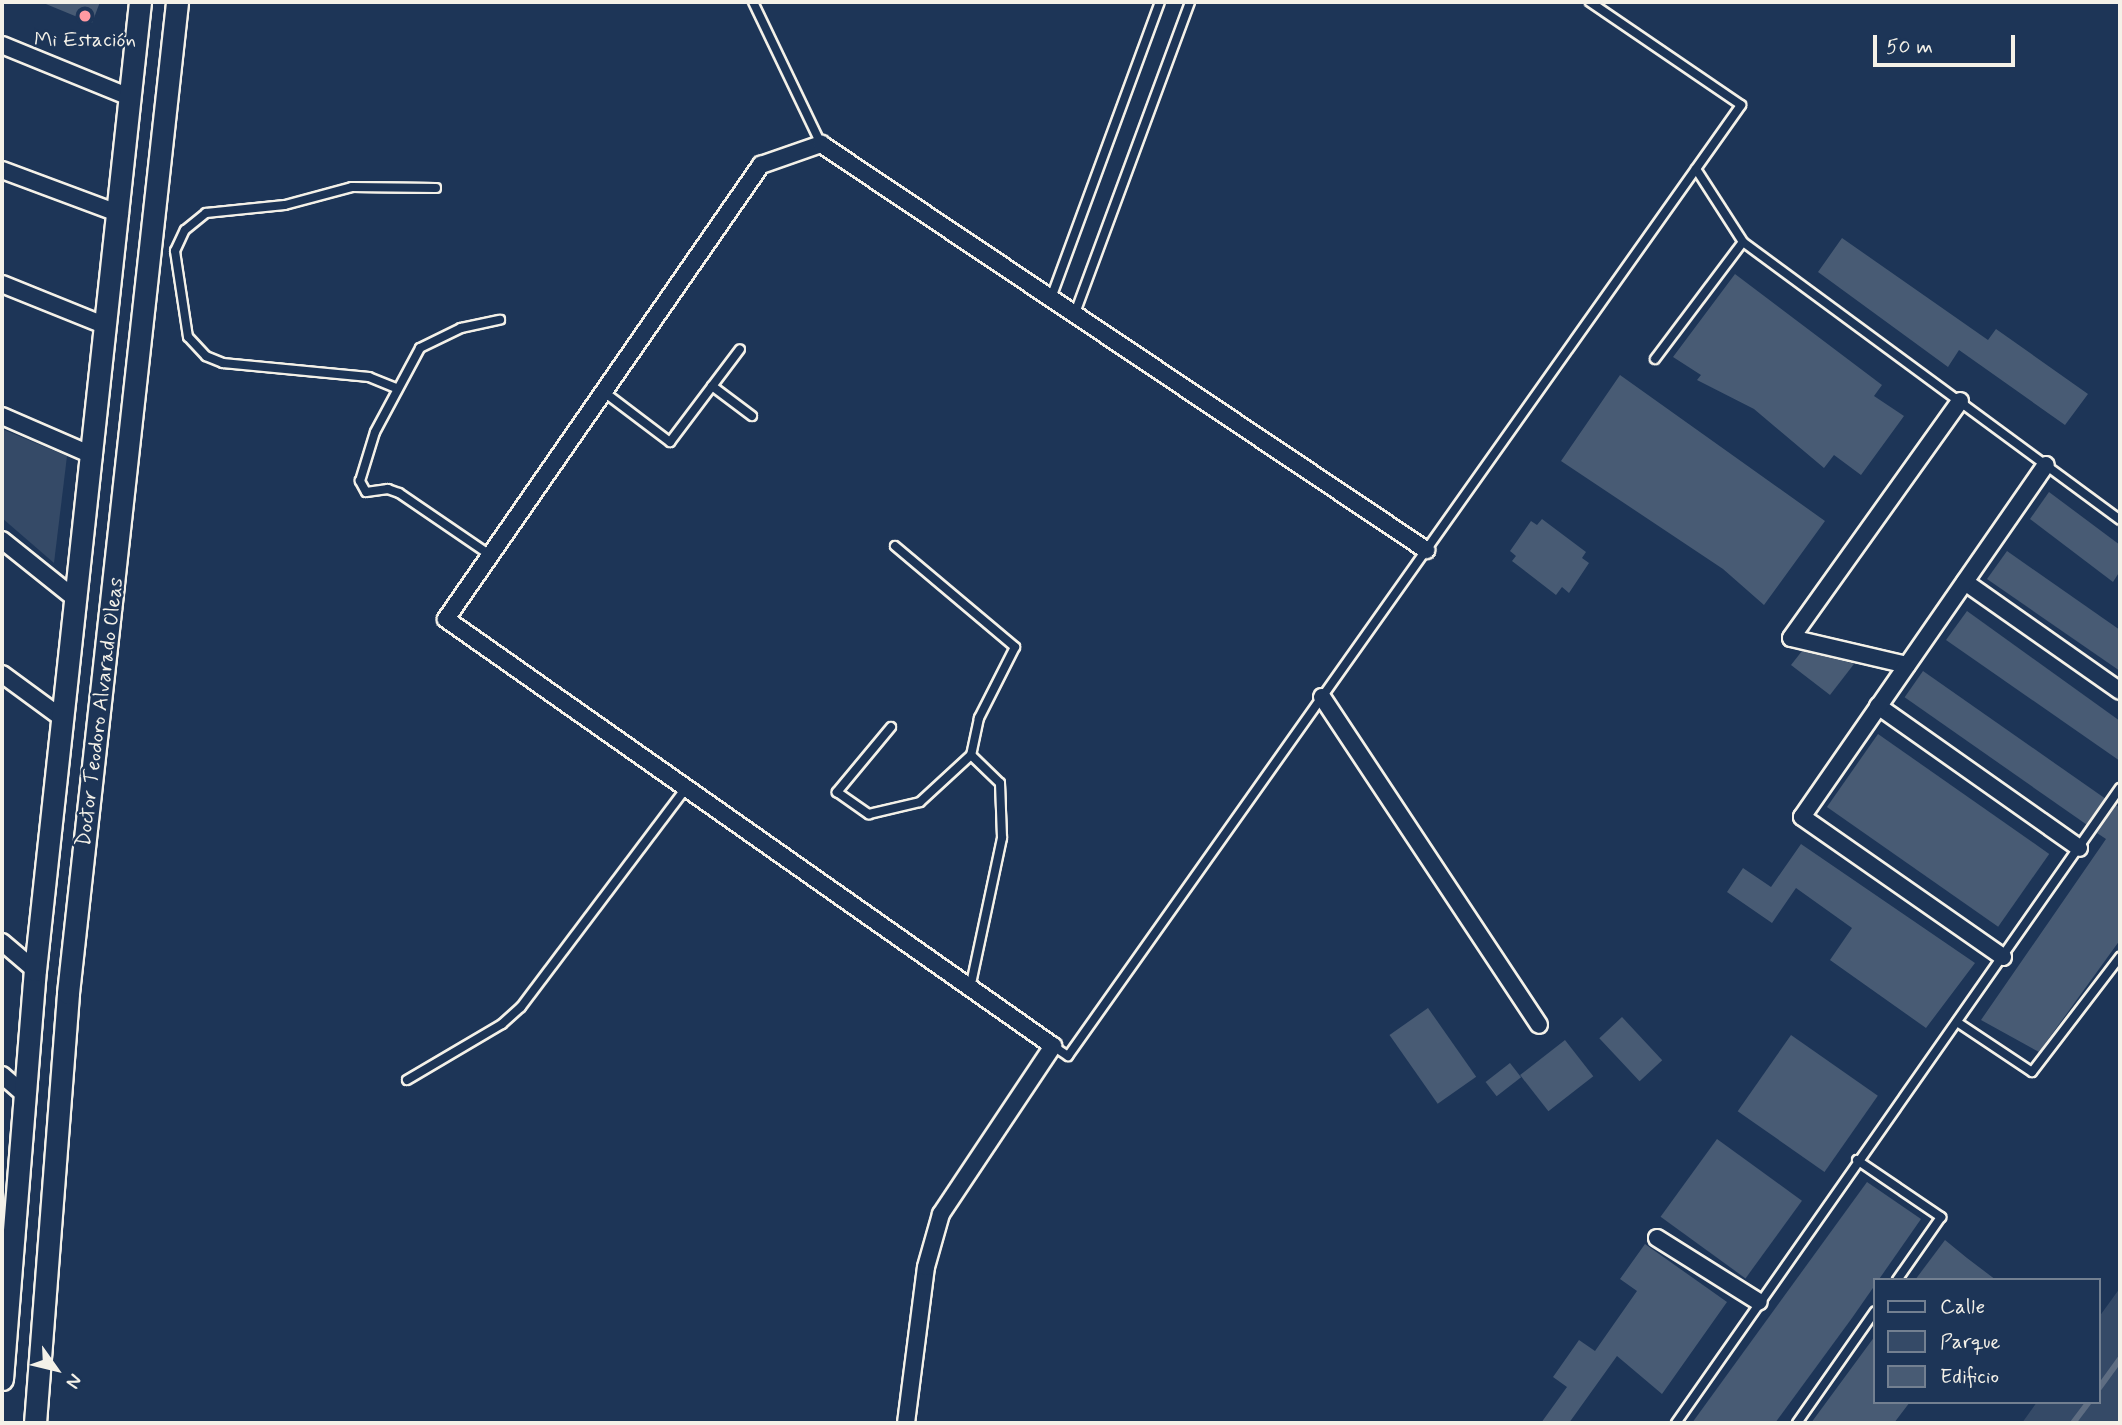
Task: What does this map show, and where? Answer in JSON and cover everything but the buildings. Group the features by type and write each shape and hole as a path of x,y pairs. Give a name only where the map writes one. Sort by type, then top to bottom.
{"main road":[{"name":"Doctor Teodoro Alvarado Oleas","path":"2,1379 4,1327 35,970 120,214 140,2"},
{"name":"Doctor Teodoro Alvarado Oleas","path":"34,1423 68,993 177,2"}],"street":[{"path":"2,45 132,99"},
{"path":"906,1423 926,1268 941,1214 1053,1045 446,619 761,165 821,144 1426,550"},
{"path":"2,170 120,214"},
{"path":"2,284 106,327"},
{"path":"1907,665 1791,638 1960,401"},
{"path":"2,416 93,456"},
{"path":"2003,957 1802,817 2046,465"},
{"path":"2,540 78,600"},
{"path":"1965,582 2120,691"},
{"path":"2,674 62,718"},
{"path":"1322,697 1539,1025"},
{"path":"1878,706 2079,848"},
{"path":"2,942 35,970"},
{"path":"2,1075 24,1094"},
{"path":"1657,1238 1759,1303"}],"lane":[{"path":"753,2 821,144"},
{"path":"1050,299 1160,2"},
{"path":"1075,313 1189,2"},
{"path":"1053,1045 1068,1056 1741,105 1590,2"},
{"path":"1696,169 1743,242 2120,520"},
{"path":"396,388 369,377 206,356 188,337 175,251 186,230 206,213 285,205 352,187 436,188"},
{"path":"1655,359 1743,242"},
{"path":"490,555 398,494 363,488 375,432 396,388 421,348 461,327 500,320"},
{"path":"604,392 670,442 740,349"},
{"path":"712,386 752,416"},
{"path":"891,727 837,792 869,814 920,802 971,755 979,718 1015,647 895,546"},
{"path":"970,988 1002,838 1000,783 971,755"},
{"path":"407,1080 502,1024 521,1007 686,788"},
{"path":"1676,1423 1857,1160 2120,788"},
{"path":"1957,1022 2032,1072 2120,957"},
{"path":"1857,1160 1941,1217 1899,1278"},
{"path":"1797,1423 1874,1312"}],"green space":[{"path":"2,429 67,456 54,563 2,518"},
{"path":"2120,1288 2120,1423 2022,1423 2036,1404 2101,1404 2101,1314"}],"waterway":[{"path":"2101,1385 2120,1359"},
{"path":"2073,1423 2087,1404"}],"place":[{"name":"Mi Estación","path":"85,16"}]}
